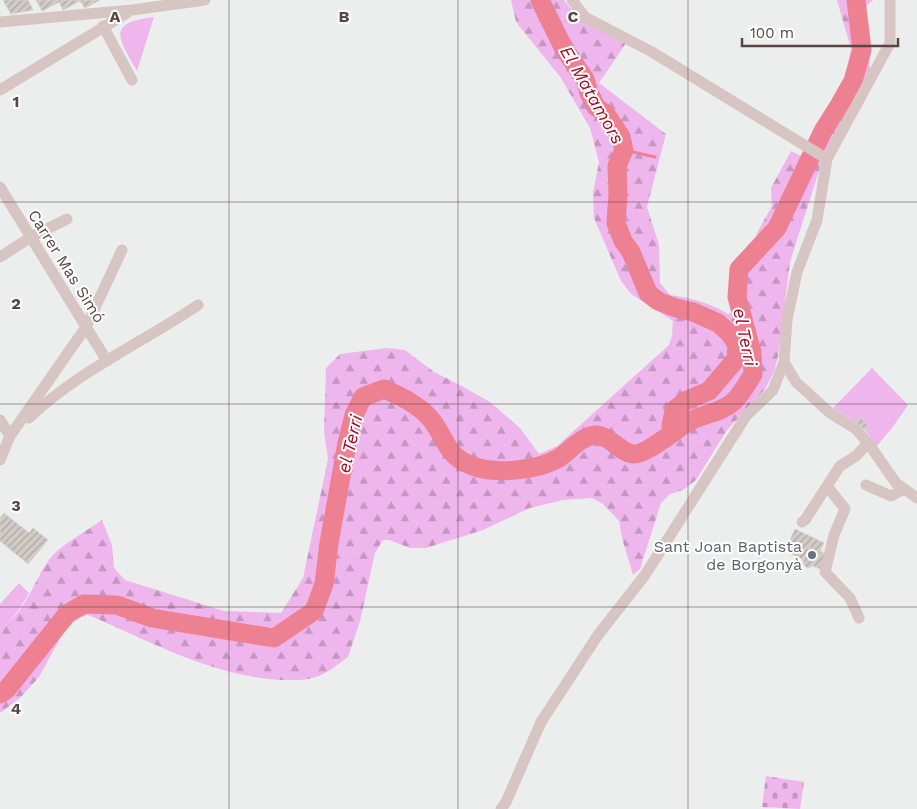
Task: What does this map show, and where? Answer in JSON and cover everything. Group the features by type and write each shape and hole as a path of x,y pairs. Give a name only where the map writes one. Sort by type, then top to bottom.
{"street":[{"path":"0,22 132,10 206,0"},
{"path":"572,0 585,17 652,52 827,159"},
{"path":"501,809 506,802 541,722 598,635 645,575 746,416 773,390 784,362 787,320 797,272 817,220 827,159 890,43 890,0"},
{"path":"0,90 132,10"},
{"path":"103,26 132,80"},
{"name":"Carrer Mas Simó","path":"0,187 107,361"},
{"path":"0,257 67,219"},
{"path":"0,460 10,436 86,328 122,250"},
{"path":"10,436 46,401 107,361 198,306"},
{"path":"784,362 796,382 830,413 856,429 896,483 917,498"},
{"path":"0,420 10,436"},
{"path":"802,522 840,466 856,456 868,443"},
{"path":"866,485 891,496 904,489"},
{"path":"827,486 844,509 834,534 825,572 850,598 859,618"}],"green space":[{"path":"511,0 564,0 584,20 626,43 599,83 666,134 647,207 659,245 660,283 670,295 700,301 728,314 735,311 739,268 751,250 758,231 772,206 771,188 791,151 803,157 841,95 851,49 837,0 873,0 865,7 870,70 825,152 790,262 778,356 774,372 765,389 727,430 696,480 683,490 670,494 661,503 640,569 633,575 619,521 603,504 592,498 563,500 530,508 483,530 426,548 410,548 389,540 383,540 375,553 360,621 348,657 320,676 303,680 282,680 231,672 182,656 88,615 75,618 63,633 39,677 20,698 0,713 0,628 17,614 52,556 102,520 112,545 114,568 125,580 224,611 281,613 303,578 328,459 324,432 326,368 340,354 387,348 405,350 434,372 490,402 520,428 539,454 557,446 669,345 673,321 631,294 621,281 594,218 593,193 599,162 590,128 561,78 516,22"},
{"path":"154,17 137,71 125,50 120,34 122,28 128,23"},
{"path":"872,368 908,405 876,447 867,432 833,408"},
{"path":"19,583 29,593 13,617 0,628 0,604"},
{"path":"766,776 804,782 800,809 762,807"}],"building":[{"path":"3,0 28,0 33,10 11,14"},
{"path":"36,0 100,0 85,8 80,1 63,10 59,2 42,11"},
{"path":"860,417 869,426 865,430 856,421"},
{"path":"4,513 29,533 33,528 48,540 28,564 0,541 0,518"},
{"path":"795,529 814,538 804,560 785,551"},
{"name":"Sant Joan Baptista de Borgonyà","path":"814,538 824,543 813,566 807,568 803,561"},
{"path":"820,551 826,554 820,569 813,566"}],"waterway":[{"name":"El Matamors","path":"540,0 564,49 585,79 596,107 606,114 621,137 624,150 617,166 616,223 623,241 631,252 648,293 658,301 693,312 718,323 730,334 737,345 736,359 709,391 687,400 674,410 671,425 672,433"},
{"name":"el Terri","path":"0,694 7,689 67,614 84,604 117,605 152,618 274,638 314,611 324,584 329,543 347,443 354,415 363,397 384,389 403,398 414,404 429,417 450,450 461,461 480,468 502,471 527,469 550,462 559,458 581,440 596,435 602,436 622,450 633,454 645,451 688,422 723,409 733,402 753,374 752,352 737,297 739,269 777,228 823,131 853,81 862,50 856,0"},
{"path":"624,150 655,157"},
{"name":"el Terri","path":"786,209 792,208"}],"place":[{"name":"Sant Joan Baptista de Borgonyà","path":"812,555"}]}
